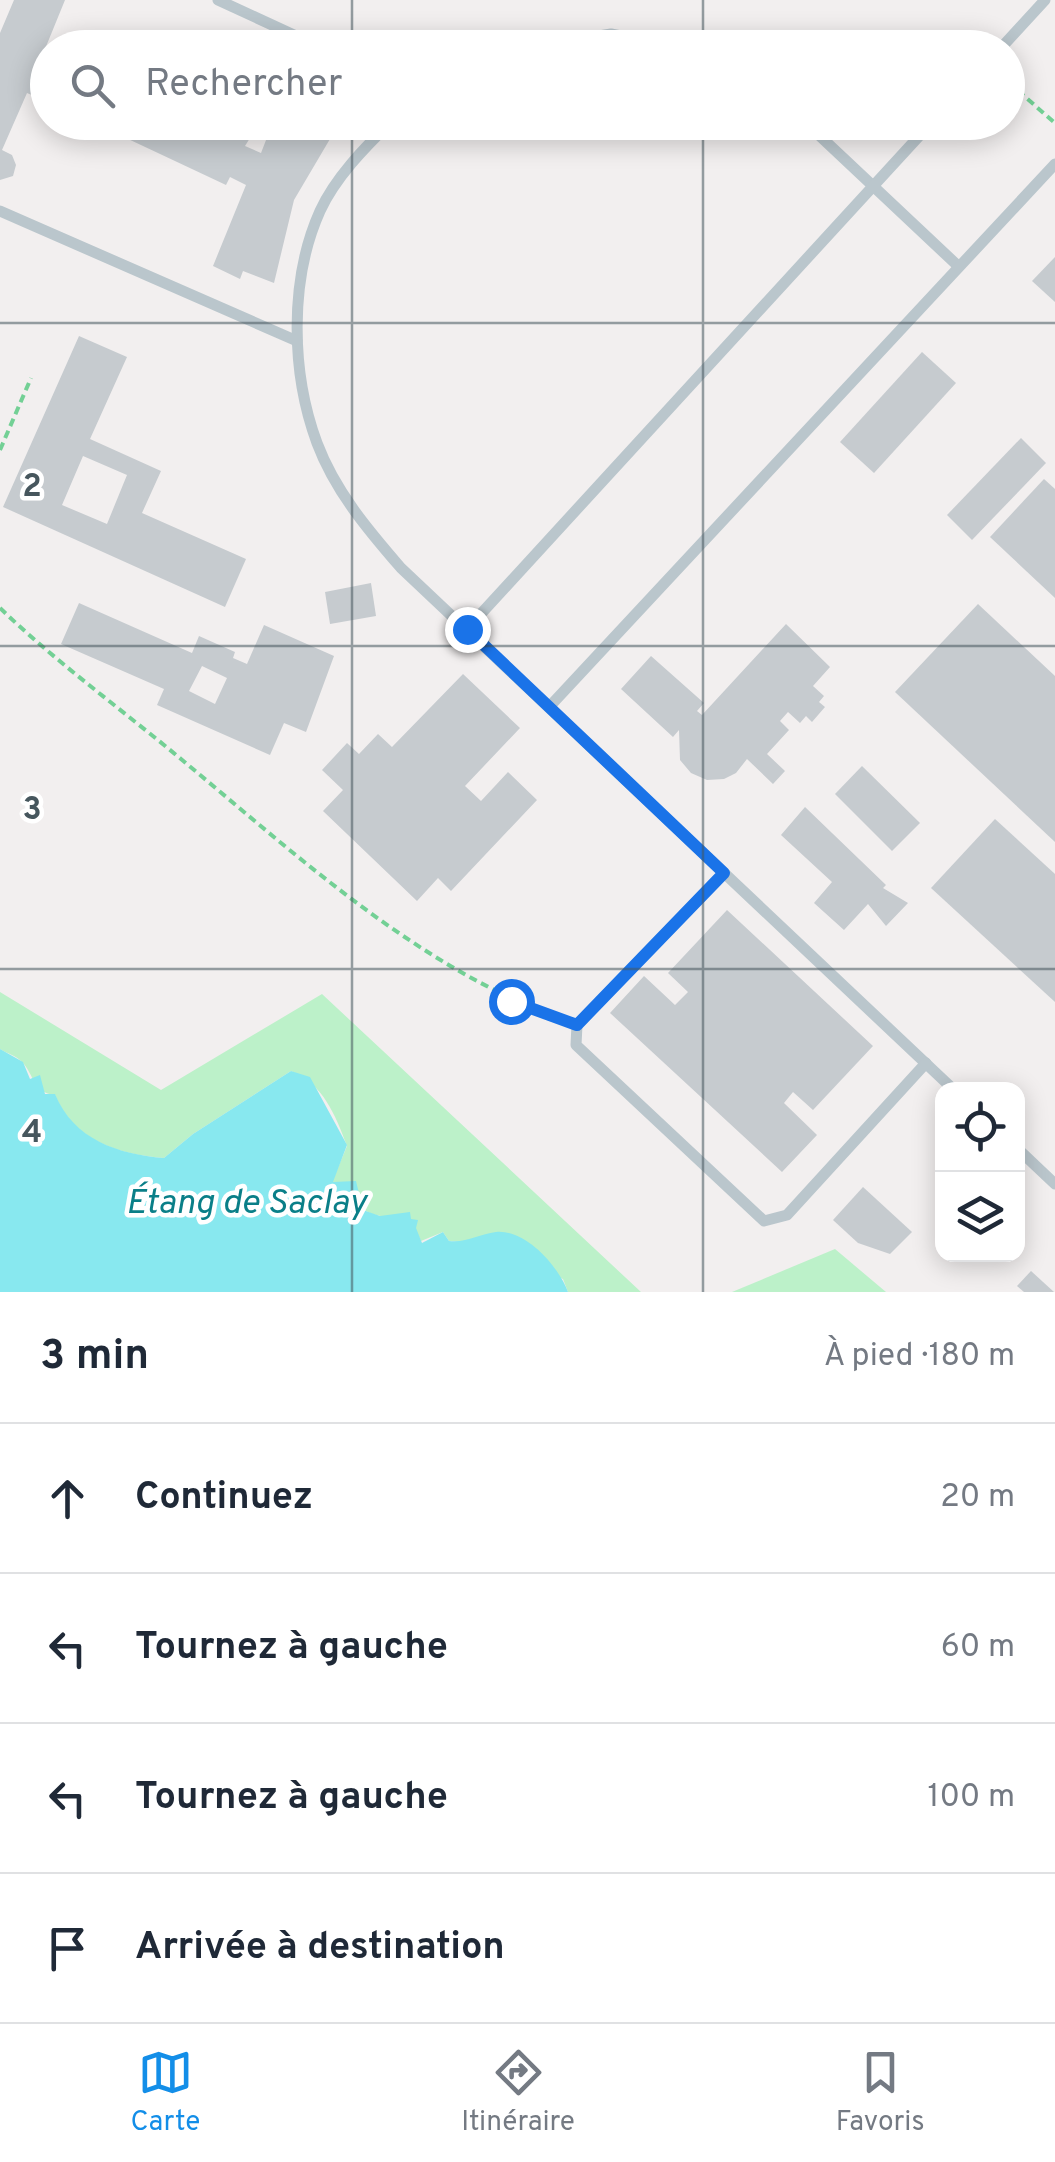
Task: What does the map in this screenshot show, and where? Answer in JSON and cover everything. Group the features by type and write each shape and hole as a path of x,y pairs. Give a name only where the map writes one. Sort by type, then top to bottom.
{"lane":[{"path":"218,0 283,30"},
{"path":"1018,30 1045,0"},
{"path":"372,140 320,211 302,282 297,340 316,442 351,510 401,568 946,1082"},
{"path":"823,140 957,265"},
{"path":"467,629 915,140"},
{"path":"551,706 1055,164"},
{"path":"0,211 297,340"},
{"path":"724,873 577,1025 576,1045 764,1221 786,1215 926,1063"},
{"path":"1025,1156 1055,1184"}],"path":[{"path":"1025,97 1055,124"},
{"path":"0,450 31,378"},
{"path":"0,429 8,433"},
{"path":"0,608 342,892 451,968 511,1001 577,1025"}],"green space":[{"path":"0,992 161,1090 322,994 641,1292 568,1292 563,1279 465,1242 449,1241 443,1232 421,1241 402,1219 379,1216 362,1208 332,1182 347,1146 332,1112 312,1084 291,1071 193,1134 164,1158 130,1153 99,1142 74,1124 55,1095 38,1087 20,1060 0,1049"},
{"path":"835,1249 886,1292 732,1292"}],"water":[{"name":"Étang de Saclay","path":"0,1049 23,1062 30,1079 40,1075 45,1094 55,1094 74,1123 99,1142 130,1153 164,1158 193,1134 291,1071 310,1077 347,1145 333,1182 356,1181 363,1210 380,1216 410,1212 411,1219 418,1220 416,1228 422,1243 443,1232 449,1241 496,1232 519,1237 549,1261 568,1292 0,1292"}],"building":[{"path":"14,0 65,0 53,30 30,30 30,94 27,93 2,150 12,155 16,165 13,176 0,180 0,33"},
{"path":"130,140 249,140 245,146 261,153 266,140 329,140 294,200 274,283 243,271 240,279 213,266 246,185 230,177 226,185"},
{"path":"1055,257 1055,302 1032,281"},
{"path":"79,336 127,357 90,439 161,471 142,513 246,559 225,607 3,507","holes":["83,456 127,475 107,524 62,505"]},
{"path":"922,352 956,383 874,473 840,442"},
{"path":"1021,438 1046,463 972,540 947,515"},
{"path":"1044,479 1055,489 1055,598 990,537"},
{"path":"371,583 376,616 330,624 325,592"},
{"path":"79,603 192,653 199,636 235,652 233,658 247,664 264,625 334,656 306,732 284,723 270,755 157,705 164,689 61,644","holes":["202,666 227,678 215,704 189,691"]},
{"path":"978,604 1055,676 1055,842 895,692"},
{"path":"786,624 830,667 813,686 824,696 819,702 825,707 812,722 806,716 800,723 788,712 780,721 789,730 767,754 785,771 773,784 747,759 736,773 724,779 707,780 691,773 680,760 679,730 673,737 621,689 651,656 704,703 697,711 702,715"},
{"path":"463,674 520,728 465,786 481,801 508,772 537,800 451,891 438,878 417,901 323,811 343,790 322,770 347,743 359,754 378,734 392,747"},
{"path":"862,766 920,823 892,851 835,794"},
{"path":"805,807 886,885 883,888 908,903 886,926 868,904 844,930 814,903 832,882 781,835"},
{"path":"995,819 1055,874 1055,1002 931,888"},
{"path":"727,910 873,1046 813,1110 793,1092 784,1103 817,1135 782,1172 610,1013 644,976 675,1005 688,992 668,973"},
{"path":"863,1187 912,1232 890,1254 858,1243 833,1220"},
{"path":"1031,1271 1054,1292 1024,1292 1017,1286"}],"route":[{"path":"467,629 724,873 577,1025 511,1001"}]}
